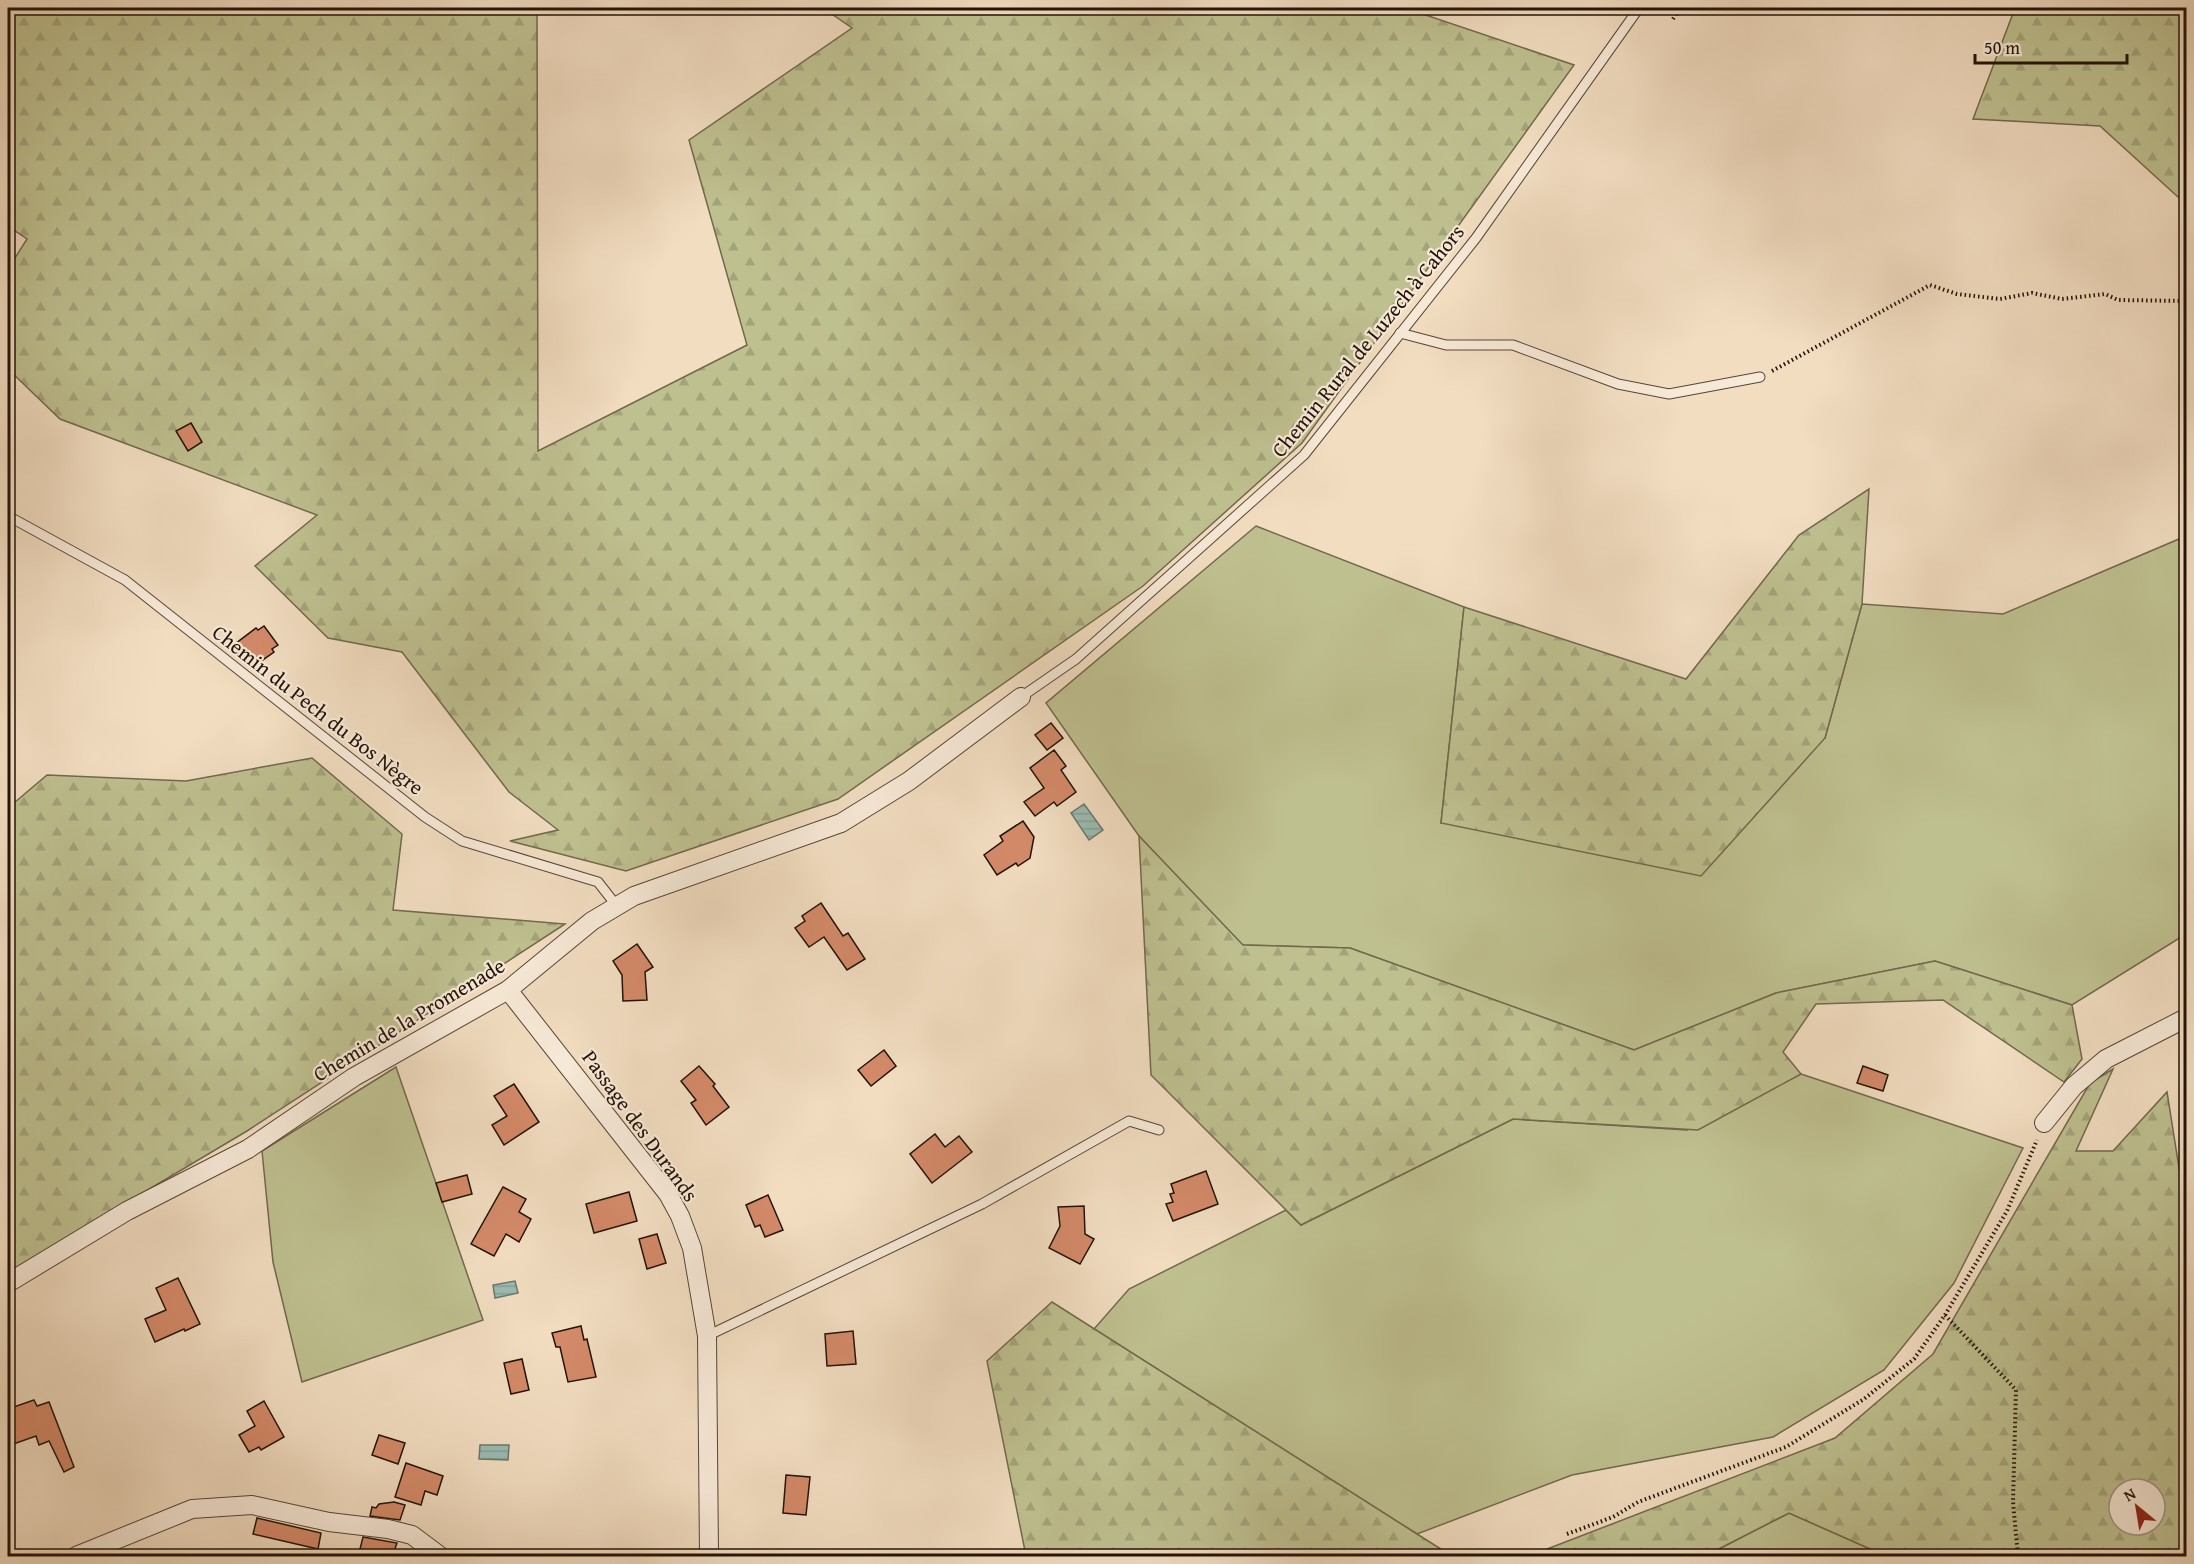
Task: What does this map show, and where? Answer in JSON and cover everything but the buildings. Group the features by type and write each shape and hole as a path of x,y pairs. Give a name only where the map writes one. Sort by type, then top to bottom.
{"street":[{"name":"Chemin de la Promenade","path":"8,1283 128,1211 248,1149 354,1077 508,990 592,921 616,905 634,896 841,823 909,781 1021,697"},
{"name":"Passage des Durands","path":"508,990 668,1194 693,1248 707,1336 709,1557"},
{"path":"2044,1123 2074,1086 2106,1059 2187,1018"},
{"path":"76,1557 192,1509 252,1504 329,1522 388,1529 412,1535 440,1557"}],"lane":[{"name":"Chemin Rural de Luzech à Cahors","path":"1021,697 1076,659 1304,455 1476,238 1639,8"},
{"path":"1400,333 1446,345 1513,345 1618,384 1669,394 1760,377"},
{"name":"Chemin du Pech du Bos Nègre","path":"8,516 125,580 425,817 462,841 598,882 616,905"},
{"path":"707,1336 982,1204 1129,1121 1159,1130"}],"path":[{"path":"1673,19 1680,8"},
{"path":"1760,377 1930,285 1957,294 2000,299 2032,293 2062,299 2105,294 2118,300 2187,301"},
{"path":"1567,1534 1613,1517 1638,1502 1786,1447 1864,1399 1914,1359 1945,1315 2007,1211 2044,1123"},
{"path":"1945,1315 2016,1390 2013,1502 2018,1557"}],"green space":[{"path":"8,8 537,8 538,451 747,345 689,140 852,28 823,8 1405,8 1574,65 1302,443 1143,586 838,799 626,871 510,841 558,830 509,792 402,652 328,638 255,566 317,515 60,419 8,369 8,269 27,239 8,226"},
{"path":"2015,8 2186,8 2186,195 2178,197 2100,126 1973,119"},
{"path":"1869,489 1862,604 1825,738 1701,876 1441,823 1464,607 1686,679 1799,535"},
{"path":"1256,526 1464,607 1441,823 1825,738 1862,604 2003,614 2186,536 2186,934 2072,1005 1935,961 1776,993 1634,1050 1350,948 1242,945 1139,836 1046,703"},
{"path":"312,758 402,834 393,910 565,924 247,1131 8,1273 8,808 47,775 186,781"},
{"path":"1139,836 1243,945 1350,948 1634,1050 1776,993 1935,961 2072,1005 2082,1059 2064,1082 1943,1000 1816,1004 1783,1052 1801,1074 1698,1130 1513,1119 1301,1225 1151,1075"},
{"path":"396,1067 483,1320 302,1382 273,1262 262,1151"},
{"path":"2113,1069 2076,1151 2113,1151 2167,1092 2183,1193 2186,1197 2186,1556 1886,1556 1789,1513 1705,1556 1529,1556 1835,1438 1933,1354 2090,1083"},
{"path":"1801,1074 2023,1148 1954,1283 1884,1370 1773,1437 1572,1475 1417,1534 1094,1329 1129,1289 1286,1210 1301,1225 1513,1119 1687,1130"},
{"path":"1052,1302 1452,1556 1026,1556 987,1361"},
{"path":"1789,1513 1886,1556 1705,1556"}],"water":[{"path":"1084,804 1103,830 1089,840 1071,813"},
{"path":"515,1281 518,1293 495,1298 493,1285"},
{"path":"480,1445 509,1445 508,1460 479,1459"}]}
